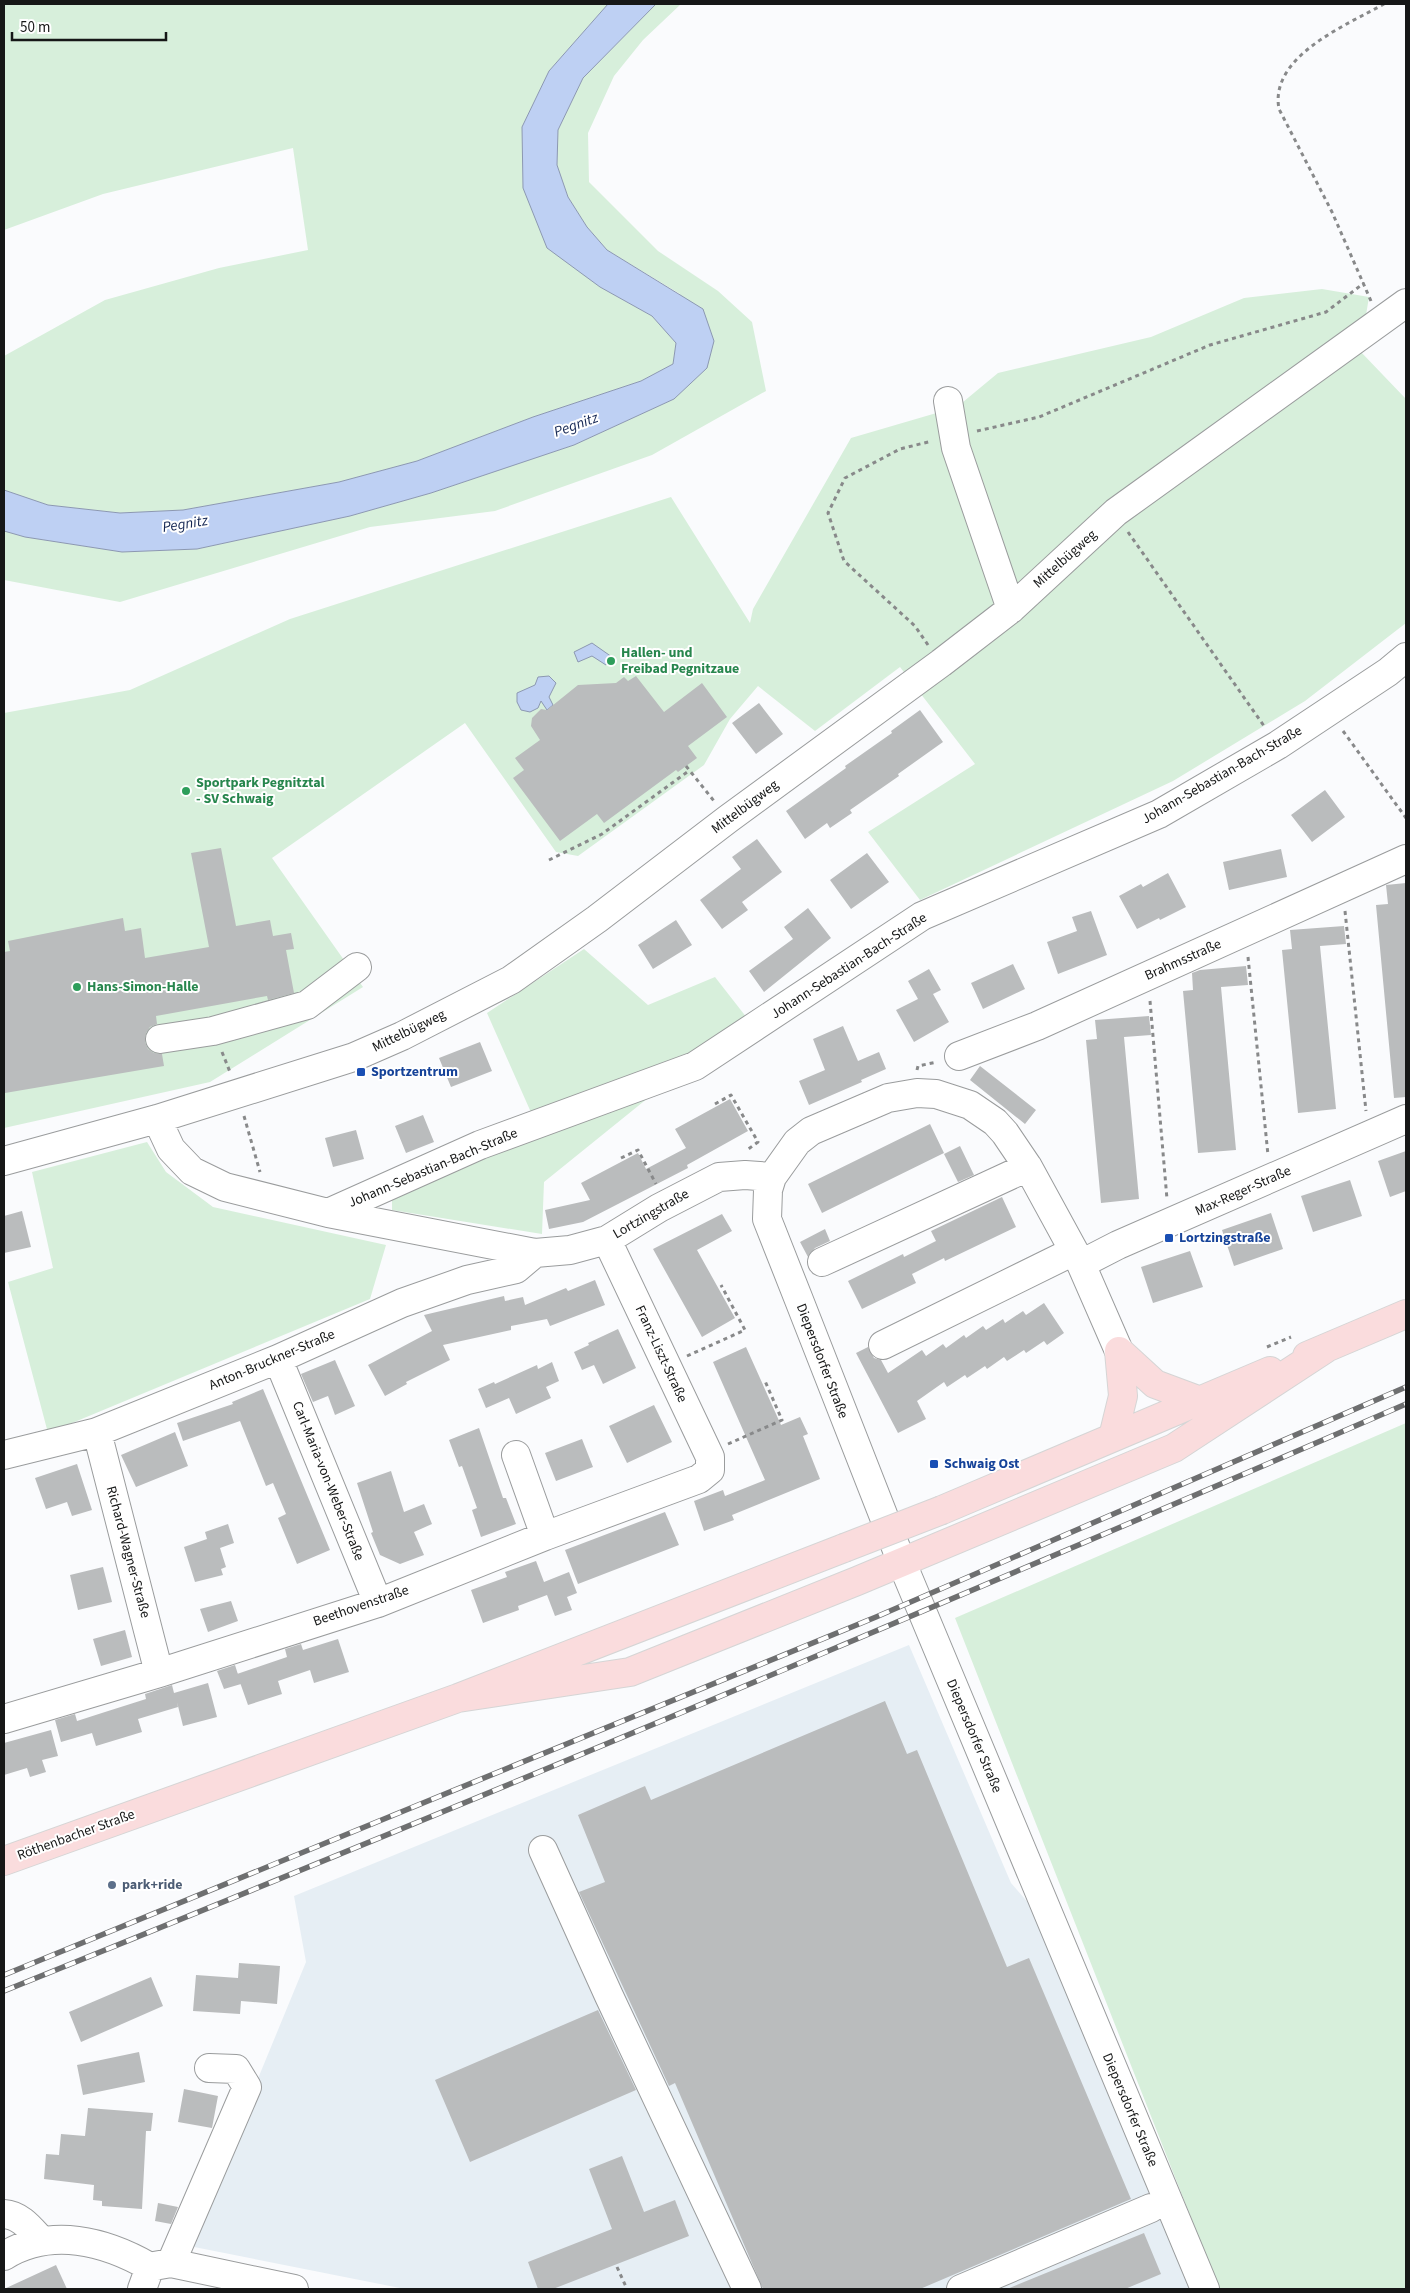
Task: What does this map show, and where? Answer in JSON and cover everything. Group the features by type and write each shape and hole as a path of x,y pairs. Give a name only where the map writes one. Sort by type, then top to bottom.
{"main road":[{"path":"458,1698 942,1510 1198,1400 1406,1314"},
{"path":"458,1698 630,1672 902,1563 1174,1448 1325,1349"},
{"path":"1119,1351 1155,1384 1198,1400"},
{"path":"1113,1437 1123,1396 1119,1351"},
{"name":"Röthenbacher Straße","path":"4,1861 458,1698"}],"street":[{"name":"Mittelbügweg","path":"4,1161 157,1119 354,1057 402,1036 511,980 597,919 728,819 941,663 1011,609 1116,512 1406,303"},
{"path":"948,401 956,448 1011,609"},
{"name":"Johann-Sebastian-Bach-Straße","path":"328,1213 480,1144 695,1066 922,916 1159,814 1278,745 1330,712 1388,672 1406,656"},
{"name":"Brahmsstraße","path":"959,1056 1037,1026 1406,859"},
{"path":"160,1039 213,1031 308,1005 357,967"},
{"path":"772,1177 797,1142 811,1131 888,1098 917,1093 936,1094 956,1099 984,1113 1005,1133 1028,1167 1078,1258 1119,1351"},
{"name":"Lortzingstraße","path":"157,1119 171,1149 192,1171 225,1187 328,1213 535,1254 570,1250 607,1240 667,1204 719,1177 745,1175 772,1177"},
{"name":"Max-Reger-Straße","path":"1078,1258 1118,1245 1169,1224 1406,1119"},
{"path":"822,1262 1028,1167"},
{"name":"Diepersdorfer Straße","path":"772,1177 767,1197 767,1219 876,1499 1206,2289"},
{"name":"Franz-Liszt-Straße","path":"607,1240 709,1461"},
{"name":"Anton-Bruckner-Straße","path":"4,1455 97,1432 278,1359 402,1303 467,1280 516,1269 535,1254"},
{"path":"883,1345 1078,1258"},
{"name":"Carl-Maria-von-Weber-Straße","path":"278,1359 378,1602"},
{"name":"Richard-Wagner-Straße","path":"97,1432 159,1673"},
{"path":"516,1454 545,1536"},
{"name":"Beethovenstraße","path":"4,1719 159,1673 378,1602 699,1478 709,1461"},
{"path":"543,1850 609,1996 654,2114 747,2289"},
{"path":"154,2273 247,2087 236,2069 209,2068"},
{"path":"961,2289 1151,2208"},
{"path":"4,2214 12,2214 24,2222 41,2240"},
{"path":"4,2256 20,2246 41,2240 82,2241 126,2253 154,2273 294,2289"}],"path":[{"path":"1380,322 1332,212 1279,109 1277,97 1280,83 1294,62 1310,47 1384,4"},
{"path":"941,663 915,626 844,561 828,513 845,478 900,449 1039,417 1210,345 1326,312 1364,283"},
{"path":"1129,534 1254,712"},
{"path":"1330,712 1406,818"},
{"path":"686,766 719,808"},
{"path":"549,860 602,834 690,770"},
{"path":"1342,888 1369,1135"},
{"path":"1245,932 1270,1179"},
{"path":"1148,976 1169,1224"},
{"path":"237,1094 268,1198"},
{"path":"715,1104 731,1095 758,1142 746,1151 745,1175"},
{"path":"621,1158 638,1150 667,1204"},
{"path":"666,1366 745,1330 721,1285"},
{"path":"709,1461 782,1420 765,1381"},
{"path":"617,2267 627,2289"}],"shaded area":[{"path":"909,1645 1011,1883 1038,1914 1192,2289 405,2289 189,2246 306,1962 294,1896"}],"green space":[{"path":"4,4 608,4 549,71 522,127 523,188 600,287 652,316 676,343 673,364 641,381 533,417 417,461 339,482 183,510 120,513 48,505 4,490 4,356 105,300 219,268 308,250 293,148 103,194 4,230"},
{"path":"656,4 681,4 643,40 614,76 588,133 589,182 658,251 718,291 752,322 766,391 652,455 495,511 370,527 120,602 4,580 4,531 25,537 122,552 197,549 350,516 431,493 574,445 674,399 680,294 607,250 587,227 568,197 557,165 558,130 583,78"},
{"path":"1322,289 1369,297 1360,351 1406,399 1406,623 1305,701 1173,781 920,900 868,832 975,764 900,667 815,731 758,686 730,719 704,765 578,856 556,852 465,723 272,858 363,987 210,1082 4,1128 4,713 130,690 290,619 671,497 750,623 753,609 851,438 957,407 998,373 1151,337 1244,298"},
{"path":"584,949 648,1005 715,977 747,1018 544,1182 542,1234 392,1210 392,1197 541,1135 487,1013"},
{"path":"147,1142 166,1172 213,1207 386,1245 370,1299 48,1433 8,1282 53,1268 32,1172"},
{"path":"1406,1423 1406,2289 1219,2289 955,1618"}],"water":[{"name":"Pegnitz","path":"608,4 656,4 583,78 558,130 557,165 568,197 587,227 607,250 703,309 714,341 707,368 674,399 574,445 431,493 350,516 197,549 122,552 25,537 4,531 4,490 48,505 120,513 183,510 339,482 417,461 533,417 641,381 673,364 676,343 652,316 600,287 547,248 523,188 522,127 549,71"},
{"path":"592,643 612,657 606,665 592,656 578,662 574,652"},
{"path":"549,676 556,683 549,697 553,705 547,710 541,701 538,708 530,712 521,710 517,702 517,693 535,685 538,677"}],"building":[{"path":"636,676 664,712 702,683 727,717 688,746 697,758 678,772 676,770 604,823 597,814 560,841 513,778 524,770 515,758 540,740 531,726 532,718 541,709 547,710 578,685 616,683 624,677 628,681"},
{"path":"759,703 783,734 756,754 732,723"},
{"path":"920,710 943,742 850,810 852,813 830,828 827,823 805,839 786,811 846,768 845,766 892,733 891,731"},
{"path":"1325,790 1345,817 1312,842 1291,815"},
{"path":"757,839 782,872 742,902 748,910 722,929 700,900 741,869 732,857"},
{"name":"Hans-Simon-Halle","path":"221,848 236,926 270,920 273,936 291,933 294,949 286,950 294,993 268,1000 267,996 156,1016 157,1024 150,1027 146,1033 145,1042 148,1049 154,1053 162,1054 164,1066 5,1093 4,952 10,951 8,941 123,918 125,931 141,928 145,958 209,947 191,853"},
{"path":"1281,849 1287,877 1229,890 1223,862"},
{"path":"867,853 889,882 851,909 830,880"},
{"path":"1168,873 1186,907 1137,929 1119,896 1141,884 1143,887"},
{"path":"1406,883 1406,1097 1394,1098 1376,905 1388,904 1386,885"},
{"path":"808,908 831,938 764,992 749,971 793,939 784,927"},
{"path":"1091,911 1107,955 1058,974 1047,942 1077,931 1072,917"},
{"path":"676,920 692,945 653,969 638,945"},
{"path":"1344,926 1346,944 1320,946 1336,1109 1298,1113 1282,950 1292,949 1290,930"},
{"path":"1013,964 1025,989 983,1009 971,983"},
{"path":"1246,966 1248,985 1221,987 1236,1150 1198,1153 1183,991 1193,990 1192,973 1200,970"},
{"path":"929,969 941,990 933,994 949,1022 914,1042 896,1010 918,999 908,981"},
{"path":"1149,1016 1151,1035 1124,1037 1139,1199 1101,1203 1086,1040 1097,1039 1095,1020"},
{"path":"843,1026 858,1061 879,1052 886,1069 861,1080 862,1082 809,1105 799,1081 825,1070 813,1039"},
{"path":"480,1042 492,1071 451,1087 439,1058"},
{"path":"980,1066 1036,1110 1025,1124 970,1080"},
{"path":"730,1099 748,1131 687,1165 688,1168 583,1222 549,1229 545,1210 590,1200 581,1183 638,1153 646,1169 686,1148 675,1129"},
{"path":"423,1115 434,1142 406,1153 395,1126"},
{"path":"930,1124 944,1153 822,1213 808,1184"},
{"path":"356,1130 364,1159 333,1167 325,1138"},
{"path":"960,1146 974,1175 958,1182 944,1154"},
{"path":"1406,1151 1406,1191 1390,1197 1378,1161"},
{"path":"1350,1180 1362,1216 1313,1232 1301,1196"},
{"path":"1002,1197 1016,1227 945,1261 944,1258 912,1274 916,1283 862,1309 848,1281 903,1254 904,1257 936,1241 931,1231"},
{"path":"22,1211 31,1247 4,1253 4,1216"},
{"path":"1271,1213 1283,1249 1234,1266 1222,1230"},
{"path":"722,1214 732,1231 697,1250 735,1318 702,1337 653,1249"},
{"path":"825,1229 830,1241 815,1248 808,1257 800,1242"},
{"path":"1190,1251 1203,1287 1153,1303 1141,1267"},
{"path":"595,1280 605,1305 550,1326 547,1319 511,1326 511,1330 443,1345 450,1360 406,1382 407,1384 385,1396 368,1365 432,1331 424,1315 504,1296 505,1301 523,1297 525,1305 566,1288 568,1291"},
{"path":"1044,1303 1064,1333 1047,1345 1044,1341 1026,1353 1024,1350 1007,1361 1004,1357 987,1369 985,1366 967,1378 965,1375 947,1387 944,1382 917,1401 926,1419 898,1433 856,1353 868,1347 874,1358 881,1360 888,1373 922,1350 926,1356 943,1344 946,1348 964,1335 966,1338 983,1326 986,1330 1003,1319 1005,1323 1023,1311 1026,1315"},
{"path":"618,1329 636,1368 603,1384 594,1365 582,1370 574,1352"},
{"path":"746,1347 781,1425 800,1417 808,1434 803,1436 820,1479 732,1515 734,1520 704,1531 694,1501 723,1490 725,1496 765,1480 713,1362"},
{"path":"335,1360 355,1406 335,1415 328,1396 313,1402 301,1374"},
{"path":"552,1362 559,1381 546,1387 551,1398 516,1414 509,1398 486,1408 478,1389 494,1382 495,1384 537,1365 538,1369"},
{"path":"263,1389 330,1550 297,1564 278,1518 286,1514 273,1483 266,1486 240,1421 183,1441 177,1423 233,1404 232,1402"},
{"path":"654,1405 672,1442 627,1463 609,1426"},
{"path":"479,1428 503,1498 506,1498 516,1524 481,1537 472,1510 477,1508 462,1466 459,1467 449,1440"},
{"path":"175,1432 188,1466 136,1487 121,1455"},
{"path":"582,1439 593,1467 556,1481 545,1453"},
{"path":"77,1464 92,1510 72,1516 67,1502 46,1509 35,1478"},
{"path":"391,1471 404,1512 424,1504 432,1524 414,1532 424,1555 400,1564 380,1555 371,1533 373,1532 357,1483"},
{"path":"665,1512 679,1545 578,1584 565,1550"},
{"path":"228,1524 234,1543 220,1548 226,1567 221,1569 223,1575 195,1582 184,1547 207,1539 205,1532"},
{"path":"536,1561 544,1582 569,1572 577,1593 567,1597 572,1610 555,1616 547,1595 518,1606 519,1610 483,1623 471,1590 507,1577 505,1572"},
{"path":"103,1567 112,1602 78,1610 70,1575"},
{"path":"231,1601 238,1621 208,1632 200,1609"},
{"path":"125,1630 132,1657 101,1666 93,1639"},
{"path":"338,1639 349,1672 314,1683 310,1670 278,1681 282,1694 248,1705 237,1674 287,1657 285,1649 301,1644 303,1650"},
{"path":"235,1665 241,1684 224,1689 217,1671"},
{"path":"208,1683 217,1717 183,1726 177,1702 178,1707 138,1719 142,1732 96,1746 92,1733 61,1742 55,1720 75,1714 77,1721 146,1699 145,1694 172,1685 174,1693"},
{"path":"885,1701 907,1754 917,1750 1007,1967 1029,1958 1131,2199 920,2289 763,2289 675,2083 669,2086 579,1892 605,1882 578,1815 645,1786 651,1800"},
{"path":"51,1730 58,1756 42,1760 46,1772 30,1777 27,1768 4,1775 4,1743"},
{"path":"239,1963 280,1966 277,2004 241,2001 240,2014 193,2011 196,1975 238,1978"},
{"path":"151,1977 163,2006 81,2042 69,2012"},
{"path":"598,2010 636,2090 470,2162 435,2080"},
{"path":"139,2052 145,2082 83,2095 77,2065"},
{"path":"184,2089 218,2096 212,2128 178,2122"},
{"path":"88,2108 153,2113 151,2131 146,2131 142,2209 102,2206 102,2201 93,2200 94,2185 44,2179 46,2154 59,2155 61,2134 85,2136"},
{"path":"622,2156 644,2212 675,2200 689,2236 553,2289 538,2289 528,2262 612,2229 589,2169"},
{"path":"158,2203 178,2207 171,2224 155,2221"},
{"path":"1144,2233 1161,2274 1125,2289 1007,2289"},
{"path":"56,2265 67,2289 4,2289"}],"railway":[{"path":"4,1975 876,1617 1406,1387"},
{"path":"4,1991 356,1848 707,1702 1406,1404"}],"place":[{"name":"Hallen- und Freibad Pegnitzaue","path":"611,661"},
{"name":"Sportpark Pegnitztal - SV Schwaig","path":"186,791"},
{"name":"Hans-Simon-Halle","path":"77,987"},
{"name":"Sportzentrum","path":"361,1072"},
{"name":"Lortzingstraße","path":"1169,1238"},
{"name":"Schwaig Ost","path":"934,1464"},
{"name":"park+ride","path":"112,1885"}]}
